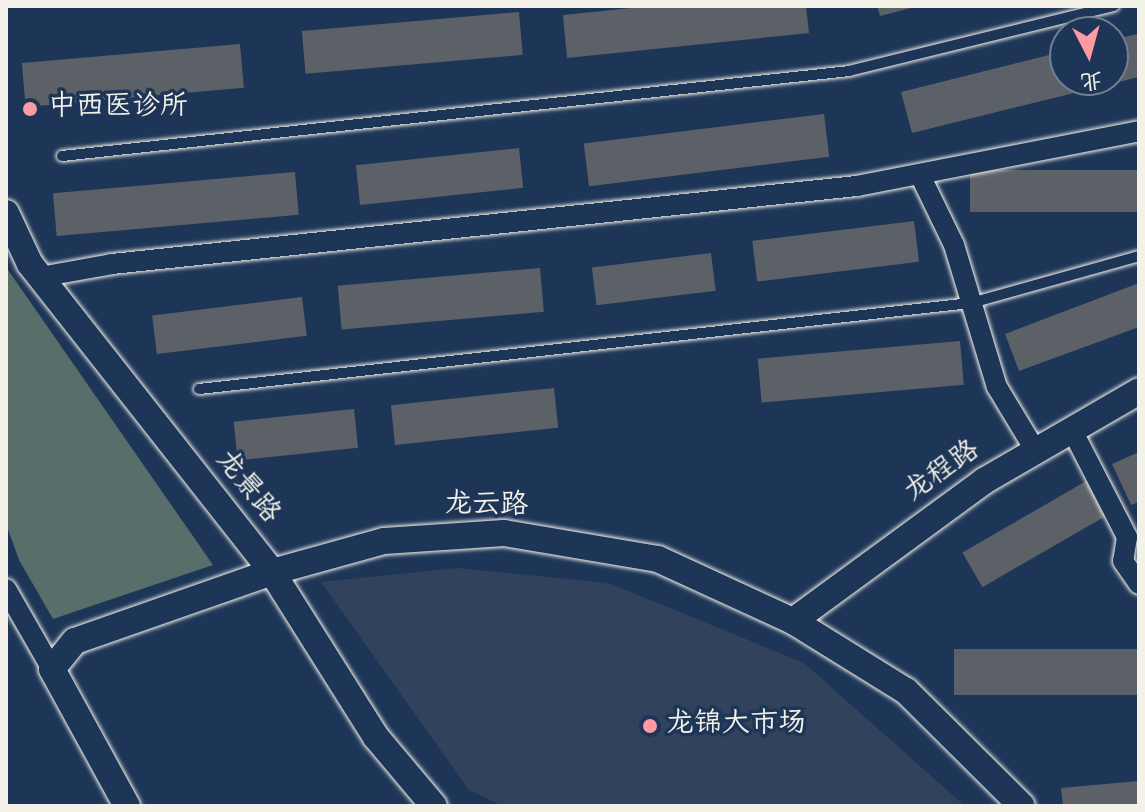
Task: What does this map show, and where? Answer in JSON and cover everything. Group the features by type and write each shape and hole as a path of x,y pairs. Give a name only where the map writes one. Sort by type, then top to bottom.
{"street":[{"path":"40,277 112,264 921,177 1139,131"},
{"path":"921,177 954,245 997,387 1035,450"},
{"name":"龙景路","path":"6,213 40,277 272,572 376,737 434,806"},
{"name":"龙程路","path":"793,621 984,481 1139,391"},
{"path":"1071,428 1127,537 1123,561 1139,584"},
{"name":"龙云路","path":"52,669 75,641 272,572 384,541 504,533 658,559 793,621 906,691 1022,806"},
{"path":"6,589 127,806"}],"lane":[{"path":"62,156 849,71 1114,6"},
{"path":"199,389 971,303 1139,256"}],"shaded area":[{"name":"龙锦大市场","path":"457,568 609,583 804,663 965,806 503,806 469,790 321,582"}],"green space":[{"path":"6,267 213,565 53,619 19,560 6,524"}],"building":[{"path":"651,6 806,6 809,33 567,58 563,15"},
{"path":"877,6 915,6 915,7 880,16"},
{"path":"519,12 523,55 306,74 302,31"},
{"path":"1137,34 1139,77 1129,79 1129,36"},
{"path":"240,44 244,88 26,107 22,63"},
{"path":"1049,55 1049,96 1062,96 912,133 901,92"},
{"path":"824,114 829,157 589,186 584,143"},
{"path":"519,148 523,188 360,205 356,165"},
{"path":"970,170 1139,170 1139,212 970,212"},
{"path":"295,172 299,215 57,236 53,193"},
{"path":"914,221 919,262 757,282 752,241"},
{"path":"711,253 716,291 597,305 592,268"},
{"path":"540,268 544,312 342,330 338,286"},
{"path":"1139,283 1139,327 1019,371 1005,334"},
{"path":"302,297 307,336 157,354 152,315"},
{"path":"960,341 964,385 762,403 758,359"},
{"path":"554,388 558,428 395,445 391,405"},
{"path":"354,409 358,448 238,460 234,422"},
{"path":"1139,452 1139,502 1131,505 1112,464"},
{"path":"1088,480 1108,515 982,587 962,552"},
{"path":"954,649 1139,649 1139,695 954,695"},
{"path":"1139,781 1139,806 1063,806 1061,788"}],"place":[{"name":"中西医诊所","path":"30,109"},
{"name":"龙锦大市场","path":"650,726"}]}
